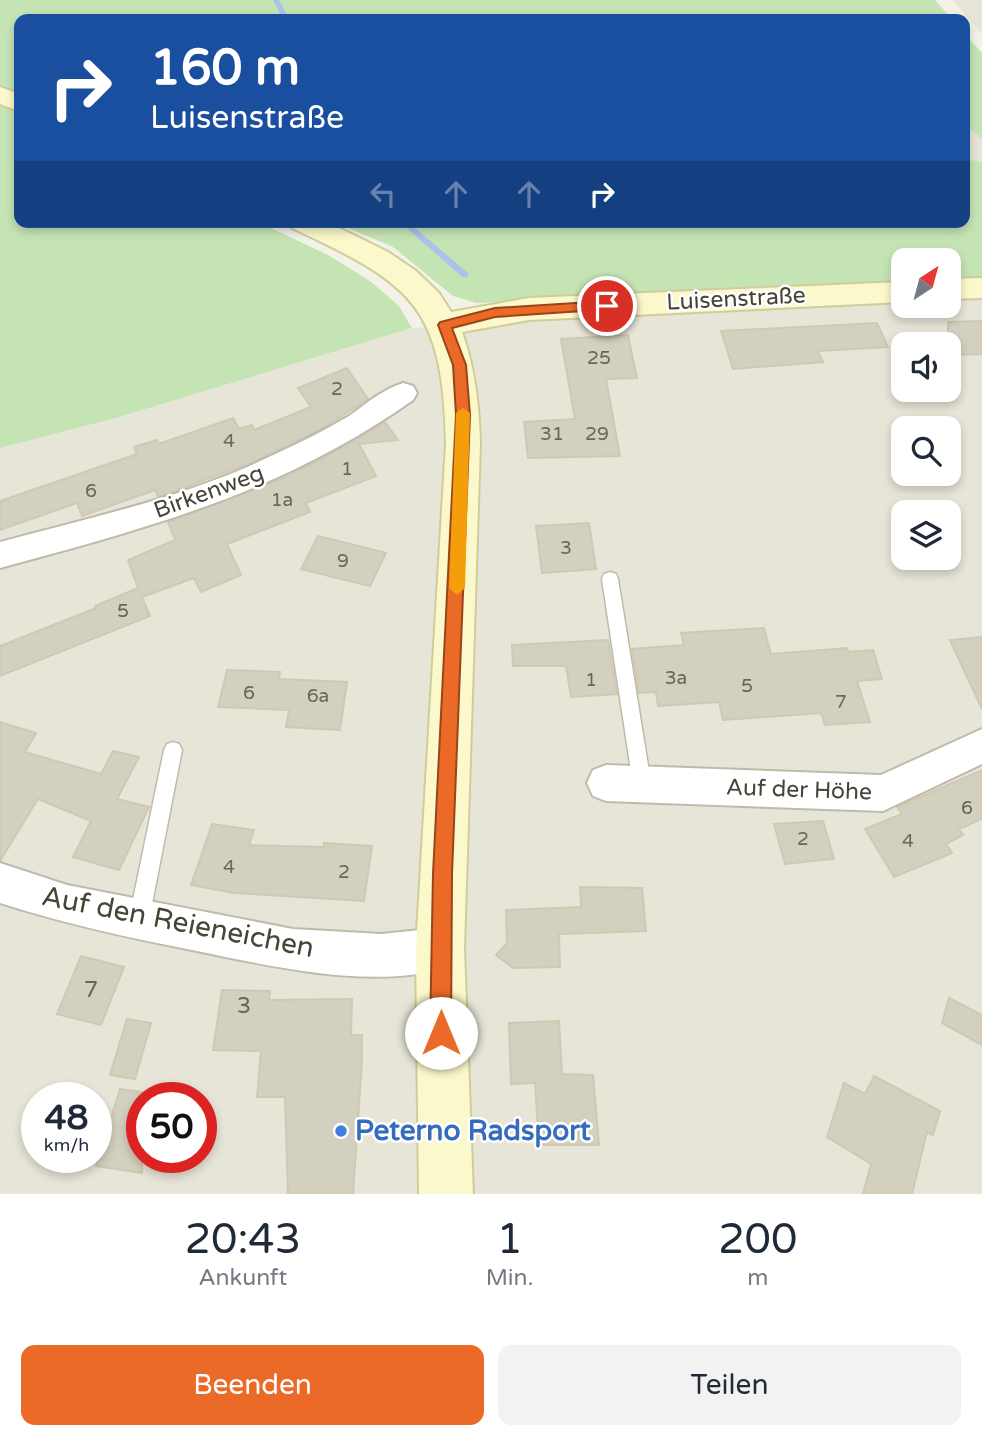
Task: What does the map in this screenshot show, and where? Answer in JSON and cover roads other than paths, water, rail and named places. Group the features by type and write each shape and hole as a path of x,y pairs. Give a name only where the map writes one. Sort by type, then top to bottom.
{"main road":[{"path":"314,228 387,263 421,292 444,325 460,365 463,415 440,949 446,1194"},
{"path":"961,289 982,288"},
{"name":"Luisenstraße","path":"444,325 495,313 529,309 891,293"}],"street":[{"name":"Birkenweg","path":"0,555 159,512 234,484 317,447 358,425 403,393"},
{"name":"Auf der Höhe","path":"624,783 883,793 982,746"},
{"name":"Auf den Reieneichen","path":"0,883 67,905 293,950 381,955 440,949"}],"lane":[{"path":"610,579 624,783"},
{"path":"139,919 173,750"}],"waterway":[{"path":"276,0 283,14"},
{"path":"410,228 465,275"}],"place":[{"name":"Peterno Radsport","path":"341,1131"}]}
